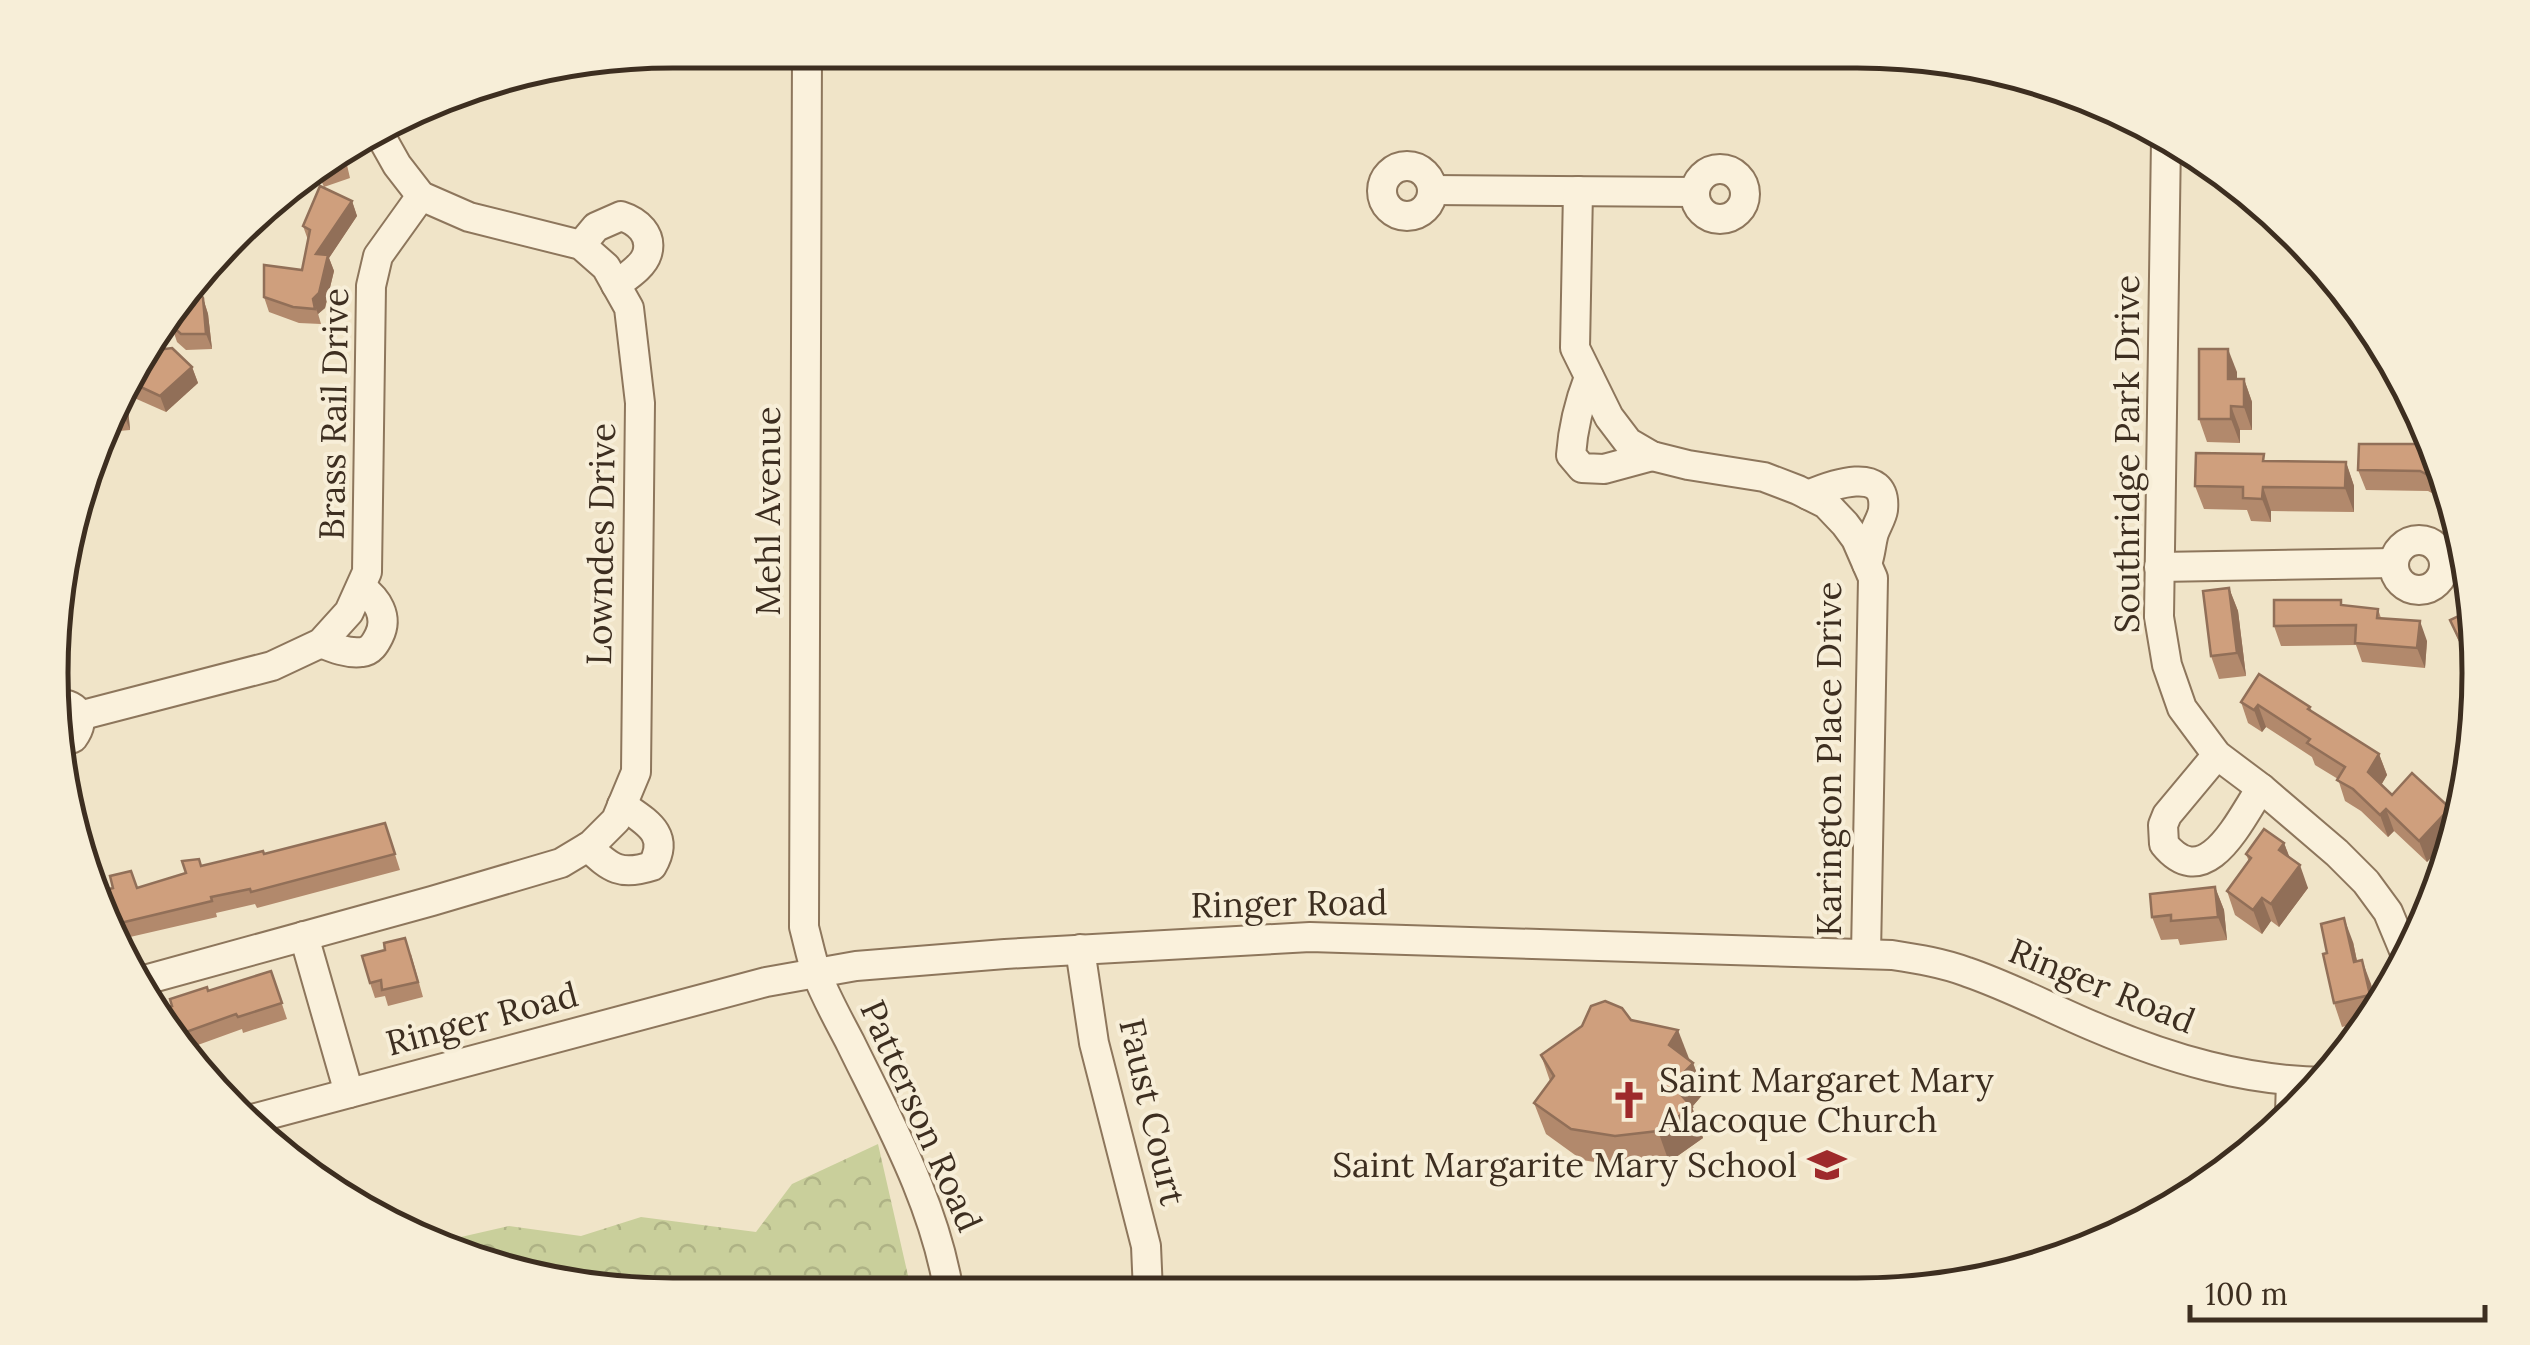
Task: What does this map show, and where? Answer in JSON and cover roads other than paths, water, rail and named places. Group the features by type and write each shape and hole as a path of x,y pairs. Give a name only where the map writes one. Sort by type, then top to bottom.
{"street":[{"name":"Mehl Avenue","path":"807,68 804,927 816,971"},
{"path":"384,142 421,196 469,217 582,245 596,228 621,216 636,220 646,236 647,254 616,285"},
{"name":"Southridge Park Drive","path":"2173,157 2159,567 2159,617 2167,665 2182,708 2217,755 2338,853 2388,912 2400,940"},
{"path":"1432,190 1695,192"},
{"name":"Karington Place Drive","path":"1578,191 1574,348 1608,417 1628,442 1652,456 1764,477 1826,504 1856,539 1873,578 1866,954"},
{"name":"Brass Rail Drive","path":"79,716 272,666 320,643 349,612 367,572 372,286 378,256 421,196"},
{"name":"Lowndes Drive","path":"150,977 561,863 588,847 616,820 636,772 640,403 629,308 606,267 582,245"},
{"name":"Karington Place Drive","path":"1589,377 1576,414 1571,455 1582,468 1604,469 1652,456"},
{"name":"Karington Place Drive","path":"1808,495 1849,480 1869,482 1879,491 1884,508 1867,564"},
{"path":"2159,567 2394,563"},
{"name":"Brass Rail Drive","path":"320,643 338,650 363,652 374,647 384,617 378,603 361,587"},
{"path":"69,705 79,716 80,728 72,739"},
{"path":"2217,755 2163,824 2164,844 2180,860 2205,861 2222,846 2261,788"},
{"path":"588,847 606,864 632,872 652,866 660,852 658,837 650,824 622,805"},
{"path":"304,936 349,1094"},
{"name":"Ringer Road","path":"263,1117 816,971 1252,938 1328,937 1892,955 1970,973 2156,1051 2246,1076 2302,1081"},
{"name":"Faust Court","path":"1080,950 1094,1044 1146,1246 1147,1278"},
{"name":"Patterson Road","path":"816,971 930,1214 948,1278"},
{"path":"2291,1093 2292,1081"}],"place":[{"name":"Saint Margaret Mary Alacoque Church","path":"1629,1100"},
{"name":"Saint Margarite Mary School","path":"1827,1165"}]}
